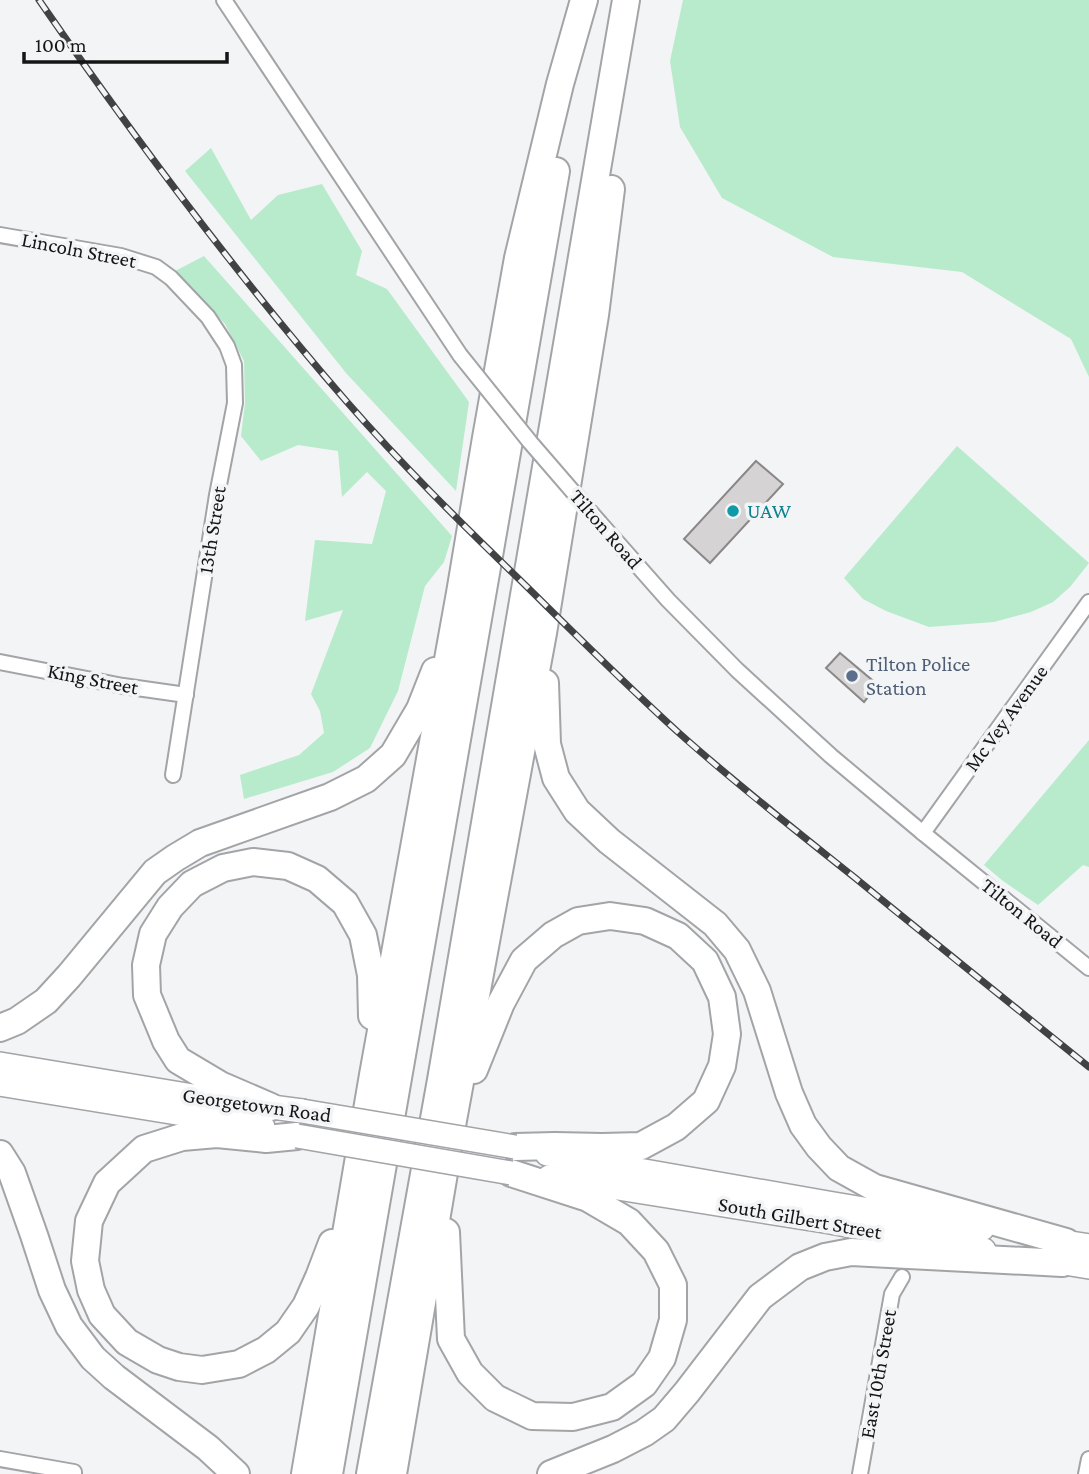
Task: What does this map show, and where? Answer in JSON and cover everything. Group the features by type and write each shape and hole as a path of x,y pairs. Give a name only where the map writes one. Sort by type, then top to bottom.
{"highway":[{"path":"304,1474 518,258 560,84 585,0"},
{"path":"329,1474 585,0"},
{"path":"370,1474 443,1067 626,0"},
{"path":"393,1474 453,1120 543,633 594,315 636,0"},
{"path":"0,1028 17,1021 47,1001 155,872 175,858 200,843 330,797 366,779 393,755 420,709 443,649 460,593"},
{"path":"543,633 547,744 556,778 577,811 609,841 715,924 737,950 757,992 789,1093 803,1125 819,1147 839,1168 875,1188 1073,1250"},
{"path":"271,1107 220,1085 178,1060 166,1041 146,995 146,965 153,934 170,906 192,884 223,869 253,862 288,866 317,879 345,903 363,935 371,975 373,1075"},
{"path":"453,1120 502,1003 524,960 553,935 578,921 610,916 645,921 678,936 705,961 722,997 727,1034 722,1066 706,1101 676,1127 641,1146 555,1146 513,1160"},
{"path":"299,1124 266,1139 216,1134 182,1137 144,1149 107,1182 89,1221 85,1261 91,1290 102,1315 127,1342 158,1360 179,1367 202,1370 239,1364 266,1350 288,1332 306,1306 320,1277 355,1182"},
{"path":"0,1154 12,1173 52,1290 69,1325 93,1358 208,1448 236,1474"},
{"path":"444,1183 451,1339 470,1373 495,1398 532,1416 573,1417 612,1407 644,1384 662,1358 673,1320 673,1284 656,1251 629,1222 513,1160"},
{"path":"551,1474 613,1449 644,1433 663,1419 760,1297 800,1267 825,1257 851,1252 1073,1250"}],"main road":[{"name":"Georgetown Road","path":"0,1064 271,1107 299,1124"},
{"name":"Georgetown Road","path":"0,1084 263,1128 299,1124 513,1160"},
{"name":"South Gilbert Street","path":"513,1160 572,1159 814,1201 1073,1250 1089,1267"}],"street":[{"name":"Tilton Road","path":"223,0 460,355 530,442 668,600 737,670 831,756 923,833 1086,960"},
{"name":"Lincoln Street","path":"0,235 121,256 156,267 171,278 208,317 227,346 234,365"},
{"name":"13th Street","path":"173,775 217,495 235,403 234,365"},
{"name":"Mc Vey Avenue","path":"923,833 1089,602"},
{"name":"King Street","path":"0,662 123,686 186,695"},
{"name":"East 10th Street","path":"860,1474 892,1294 902,1277"},
{"path":"0,1459 74,1473"}],"green space":[{"path":"683,0 1089,0 1089,377 1071,339 962,272 833,257 722,198 680,127 670,61"},
{"path":"211,148 251,220 278,195 322,184 362,251 356,275 387,289 469,402 456,491 346,373 185,171"},
{"path":"204,256 452,536 444,562 425,586 398,691 370,748 333,772 244,799 240,775 299,755 324,733 320,711 311,694 343,610 305,621 315,540 372,544 386,491 367,472 342,497 338,451 298,445 261,461 241,436 245,403 244,361 225,324 175,271"},
{"path":"957,446 1089,563 1070,587 1053,602 1031,612 994,622 929,627 863,599 844,578"},
{"path":"1089,740 1089,867 1083,865 1038,905 984,865"}],"building":[{"name":"UAW","path":"756,461 783,484 710,563 684,539"},
{"name":"Tilton Police Station","path":"840,653 878,685 864,702 826,668"}],"railway":[{"path":"39,0 149,155 226,255 347,402 432,493 619,677 700,752 1089,1067"}],"place":[{"name":"UAW","path":"733,511"},
{"name":"Tilton Police Station","path":"852,676"}]}
